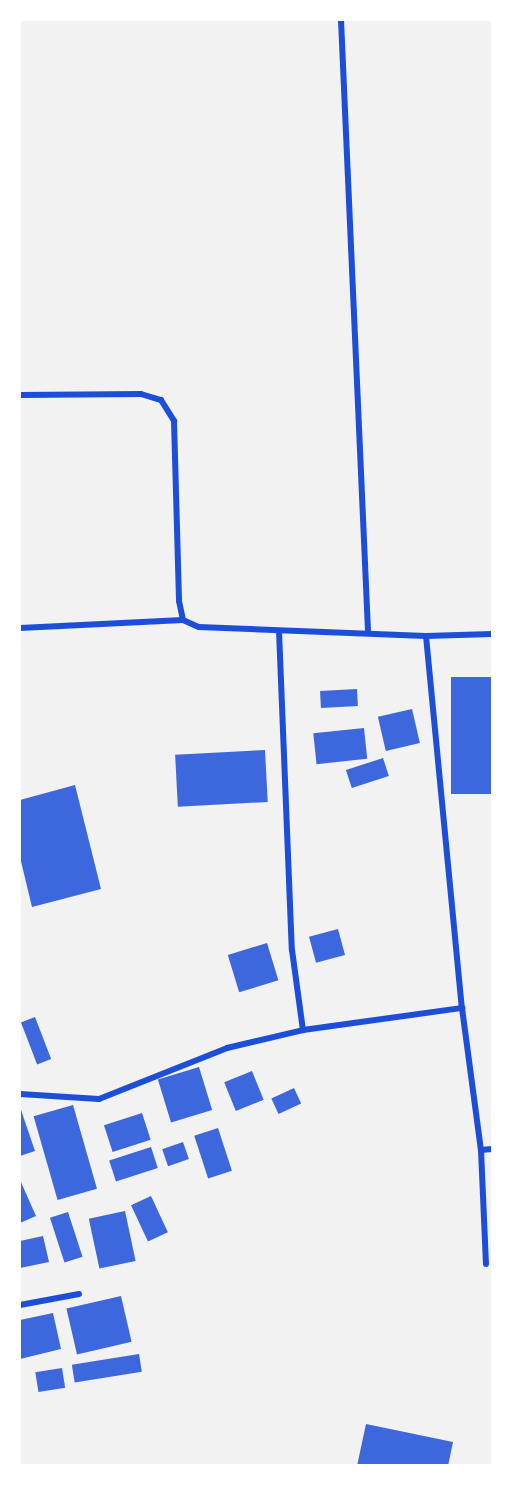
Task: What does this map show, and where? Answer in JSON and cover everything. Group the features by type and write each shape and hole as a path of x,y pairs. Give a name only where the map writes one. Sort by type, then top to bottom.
{"street":[{"path":"341,20 368,632"},
{"path":"20,395 141,394 161,400 174,421 179,601 183,620"},
{"path":"20,628 183,620 199,627 279,631 368,632 426,636 492,634"},
{"path":"279,631 292,950 303,1030"},
{"path":"426,636 462,1008 481,1149 486,1264"},
{"path":"20,1094 99,1099 227,1048 303,1030 462,1008"},
{"path":"481,1149 492,1149"},
{"path":"20,1305 80,1294"}],"building":[{"path":"451,677 492,677 492,794 451,794"},
{"path":"357,689 358,706 321,708 320,691"},
{"path":"412,709 420,743 386,751 378,717"},
{"path":"364,728 367,759 317,764 313,733"},
{"path":"265,750 268,802 178,807 175,755"},
{"path":"383,758 389,776 352,788 346,770"},
{"path":"75,785 101,889 32,907 20,857 20,800"},
{"path":"338,929 345,955 316,963 309,937"},
{"path":"267,943 278,980 239,992 228,955"},
{"path":"35,1017 51,1059 37,1064 21,1022"},
{"path":"199,1067 212,1110 171,1123 158,1080"},
{"path":"252,1071 264,1100 236,1111 224,1082"},
{"path":"294,1088 301,1103 279,1114 271,1099"},
{"path":"73,1105 97,1189 58,1200 34,1116"},
{"path":"20,1107 35,1151 20,1156"},
{"path":"142,1113 151,1140 113,1152 104,1125"},
{"path":"218,1128 232,1171 208,1179 194,1136"},
{"path":"183,1142 189,1159 168,1166 162,1149"},
{"path":"151,1147 158,1168 116,1182 109,1161"},
{"path":"20,1180 36,1216 20,1223"},
{"path":"151,1196 168,1232 148,1242 131,1205"},
{"path":"125,1211 136,1261 99,1269 89,1219"},
{"path":"68,1212 83,1257 64,1263 50,1218"},
{"path":"43,1236 49,1262 20,1268 20,1241"},
{"path":"121,1296 132,1342 77,1354 66,1309"},
{"path":"53,1313 61,1349 20,1359 20,1320"},
{"path":"139,1354 142,1372 75,1382 72,1365"},
{"path":"62,1368 65,1388 38,1392 35,1372"},
{"path":"366,1424 453,1442 448,1466 357,1466"}]}
